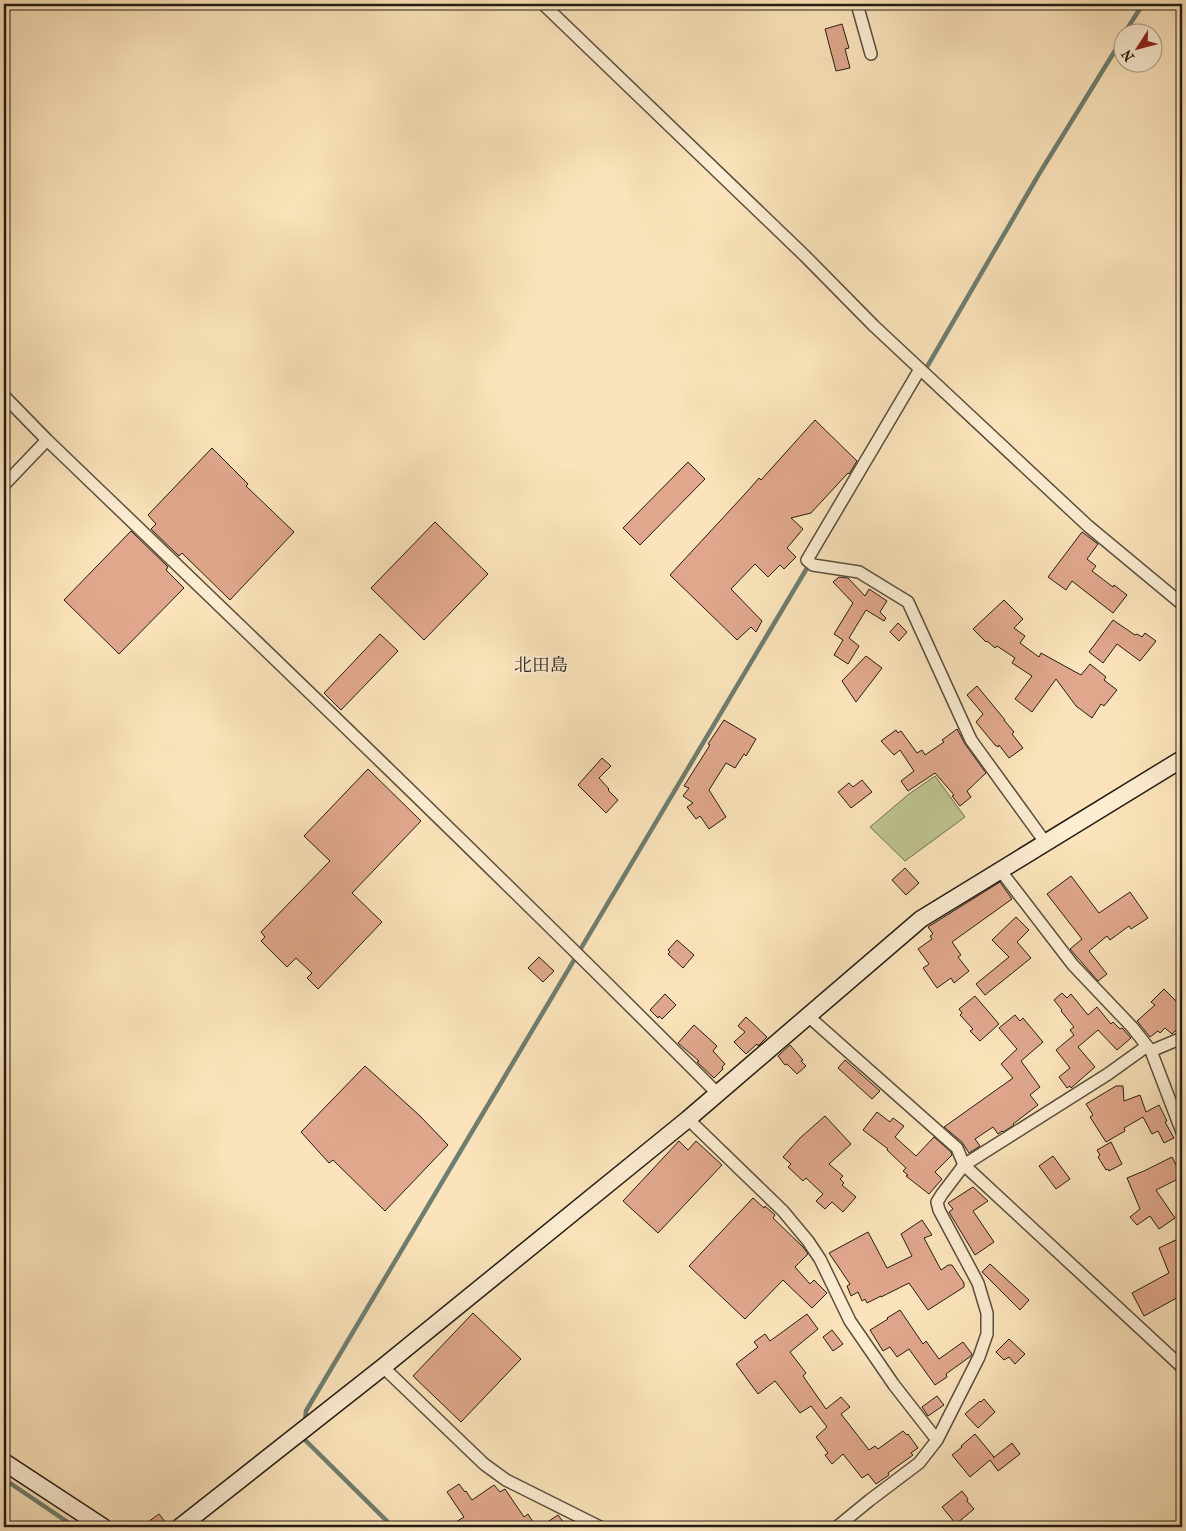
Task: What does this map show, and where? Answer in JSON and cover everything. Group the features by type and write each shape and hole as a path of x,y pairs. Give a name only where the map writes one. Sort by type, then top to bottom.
{"street":[{"path":"543,4 805,256 874,326 1088,526 1182,604"},
{"path":"856,4 871,54"},
{"path":"920,369 807,560 813,565 859,572 908,602 971,740 1045,842"},
{"path":"4,396 47,440 353,734 615,990 717,1093"},
{"path":"4,485 47,440"},
{"path":"180,1527 383,1367 688,1119 921,919 1182,759"},
{"path":"1000,870 1073,965 1149,1048 1182,1132"},
{"path":"808,1016 957,1148 964,1165 1181,1363"},
{"path":"837,1527 919,1463 937,1440 979,1357 987,1334 987,1313 978,1283 942,1217 937,1202 942,1194 964,1165 1149,1048 1182,1038"},
{"path":"688,1119 782,1211 808,1241 820,1258 850,1321 894,1385 937,1440"},
{"path":"383,1367 484,1464 506,1480 600,1527"},
{"path":"4,1462 103,1527"}],"green space":[{"path":"935,776 965,817 905,861 870,827 909,794"}],"building":[{"path":"842,24 849,48 845,49 850,68 836,71 825,29"},
{"path":"815,420 857,461 849,474 811,513 791,518 803,529 787,548 796,557 784,569 780,565 768,577 755,564 731,589 762,621 756,632 751,627 737,640 670,575 759,478 761,480"},
{"path":"212,448 248,484 246,486 294,532 230,600 182,553 179,556 151,529 156,524 148,515"},
{"path":"688,462 705,479 640,545 623,528"},
{"path":"435,522 488,574 424,640 371,588"},
{"path":"131,531 168,567 166,570 184,588 119,654 64,600"},
{"path":"1082,532 1098,544 1087,559 1096,566 1092,571 1127,595 1113,613 1072,581 1066,590 1048,577"},
{"path":"839,577 848,578 865,596 869,589 887,601 880,612 886,618 884,621 866,610 849,638 859,646 848,664 834,655 843,640 834,634 853,603 833,582"},
{"path":"1004,600 1023,619 1014,628 1025,636 1020,643 1039,657 1041,653 1081,675 1090,664 1106,677 1104,680 1117,690 1104,706 1101,704 1092,718 1076,706 1056,679 1032,712 1015,699 1032,676 1012,663 1015,658 997,646 995,648 986,642 973,629"},
{"path":"1113,620 1135,635 1137,634 1142,637 1145,633 1156,641 1140,661 1117,644 1103,663 1089,652"},
{"path":"898,623 907,632 899,641 890,632"},
{"path":"380,634 398,651 341,710 324,693"},
{"path":"866,656 882,668 856,702 842,681"},
{"path":"977,686 1014,732 1012,734 1023,748 1009,758 999,745 998,747 995,745 976,722 983,714 967,695"},
{"path":"724,720 756,739 746,756 744,754 735,768 726,763 709,790 726,817 709,829 700,816 696,819 687,807 693,803 683,796 689,788 684,786"},
{"path":"957,729 965,744 986,773 967,791 971,797 960,806 952,796 954,795 935,773 908,791 901,781 914,771 900,750 894,755 881,741 896,730 898,733 901,731 917,753 922,750 925,755 944,742 942,740"},
{"path":"602,758 611,766 599,778 618,800 606,813 578,785"},
{"path":"368,769 421,821 352,893 382,922 318,989 307,978 312,973 296,958 287,967 261,941 265,937 261,932 330,861 304,836"},
{"path":"862,780 872,792 851,808 838,792 849,783 853,787"},
{"path":"905,868 919,883 906,895 892,880"},
{"path":"1071,876 1099,913 1130,892 1148,918 1131,929 1129,926 1110,940 1107,936 1089,951 1107,974 1098,981 1070,949 1082,939 1047,894"},
{"path":"1000,882 1012,899 952,942 961,955 958,957 969,971 954,983 951,978 937,988 923,968 929,964 918,949 932,939 930,936 933,934 928,927"},
{"path":"1016,917 1029,930 1017,942 1031,958 985,995 976,984 1009,957 992,940"},
{"path":"677,940 694,955 683,968 668,954 670,952 668,950"},
{"path":"539,957 554,971 543,982 528,968"},
{"path":"1164,989 1177,1002 1182,997 1182,1024 1172,1034 1165,1028 1160,1033 1158,1031 1150,1037 1137,1021 1155,1005 1151,1002"},
{"path":"1062,993 1067,998 1071,994 1088,1015 1097,1007 1111,1024 1113,1022 1120,1029 1122,1028 1131,1038 1117,1050 1098,1030 1078,1047 1095,1067 1071,1088 1070,1086 1067,1088 1059,1077 1070,1068 1056,1050 1074,1035 1070,1030 1074,1027 1054,1000"},
{"path":"665,994 676,1005 662,1019 659,1016 658,1018 650,1010"},
{"path":"975,996 999,1024 980,1041 970,1031 973,1029 960,1015 962,1013 959,1009"},
{"path":"1015,1015 1020,1021 1023,1018 1043,1042 1021,1061 1040,1087 1030,1095 1038,1105 1003,1132 998,1134 993,1127 975,1139 980,1146 969,1153 962,1142 944,1127 1013,1078 1001,1064 1017,1049 999,1028"},
{"path":"746,1017 767,1037 746,1054 734,1042 745,1032 738,1026"},
{"path":"694,1025 717,1046 713,1051 725,1064 722,1067 723,1069 714,1078 697,1062 699,1061 678,1043"},
{"path":"790,1045 806,1066 797,1074 787,1064 785,1065 778,1056"},
{"path":"845,1060 880,1091 872,1099 838,1068"},
{"path":"365,1066 419,1115 448,1145 385,1211 333,1160 329,1163 301,1132"},
{"path":"1116,1086 1123,1086 1124,1101 1140,1095 1146,1112 1159,1105 1167,1121 1165,1122 1174,1138 1164,1143 1158,1131 1152,1134 1143,1117 1124,1128 1125,1131 1106,1142 1090,1117 1093,1115 1086,1104"},
{"path":"877,1112 890,1122 893,1118 904,1126 895,1137 916,1156 934,1137 951,1152 952,1155 935,1172 942,1179 929,1194 906,1176 908,1175 903,1171 906,1168 888,1149 863,1130"},
{"path":"825,1116 851,1144 829,1164 843,1176 840,1179 844,1183 842,1185 856,1197 843,1212 832,1202 825,1209 816,1201 823,1194 806,1178 803,1181 788,1167 791,1164 783,1157 800,1138"},
{"path":"679,1141 688,1150 696,1141 722,1165 658,1233 623,1201"},
{"path":"1111,1142 1122,1164 1109,1171 1108,1169 1106,1170 1098,1157 1100,1155 1097,1150"},
{"path":"1053,1156 1070,1179 1056,1189 1039,1166"},
{"path":"1172,1157 1182,1177 1156,1190 1175,1218 1159,1229 1150,1216 1137,1225 1130,1217 1140,1209 1127,1178"},
{"path":"973,1187 988,1201 973,1211 994,1242 975,1255 949,1212 953,1209 948,1203"},
{"path":"753,1198 775,1215 773,1218 808,1254 795,1267 810,1284 814,1280 827,1293 812,1308 783,1280 745,1319 689,1266"},
{"path":"922,1220 932,1235 924,1238 941,1270 948,1265 952,1265 964,1283 964,1287 928,1310 909,1283 867,1303 865,1299 862,1301 858,1292 851,1296 847,1286 850,1284 829,1253 868,1232 887,1268 912,1256 901,1234"},
{"path":"1182,1237 1182,1295 1144,1316 1132,1293 1169,1273 1159,1248"},
{"path":"990,1264 1029,1300 1020,1310 982,1272"},
{"path":"900,1310 923,1344 926,1341 939,1359 963,1342 972,1354 971,1356 946,1374 947,1377 935,1385 909,1349 897,1357 890,1347 883,1351 870,1330"},
{"path":"473,1313 521,1359 461,1422 413,1376"},
{"path":"807,1314 818,1329 790,1352 806,1373 803,1376 826,1409 841,1397 850,1407 841,1414 869,1450 875,1446 878,1449 903,1431 908,1434 918,1448 911,1453 913,1455 876,1484 868,1474 862,1478 843,1454 832,1464 825,1455 828,1453 816,1437 827,1427 811,1406 800,1413 775,1381 758,1394 736,1364 758,1347 754,1342 765,1334 770,1341"},
{"path":"832,1330 843,1344 833,1351 823,1337"},
{"path":"1009,1339 1025,1354 1015,1364 1009,1357 1004,1360 996,1352"},
{"path":"937,1396 944,1405 928,1416 922,1407"},
{"path":"984,1399 995,1412 978,1428 965,1414"},
{"path":"975,1434 993,1458 1012,1443 1020,1454 998,1471 990,1460 970,1477 952,1455"},
{"path":"459,1484 472,1500 494,1485 500,1492 505,1489 524,1517 528,1514 536,1527 448,1527 464,1517 447,1492"},
{"path":"962,1491 974,1509 956,1524 942,1507"},
{"path":"159,1514 169,1527 141,1527"},
{"path":"558,1515 567,1527 540,1527"}],"waterway":[{"path":"1131,22 1143,4"},
{"path":"924,372 1039,174 1114,52"},
{"path":"305,1422 306,1411 810,563"},
{"path":"305,1435 304,1439 393,1527"},
{"path":"4,1479 75,1527"}],"district":[{"name":"北田島","path":"541,665"}]}
